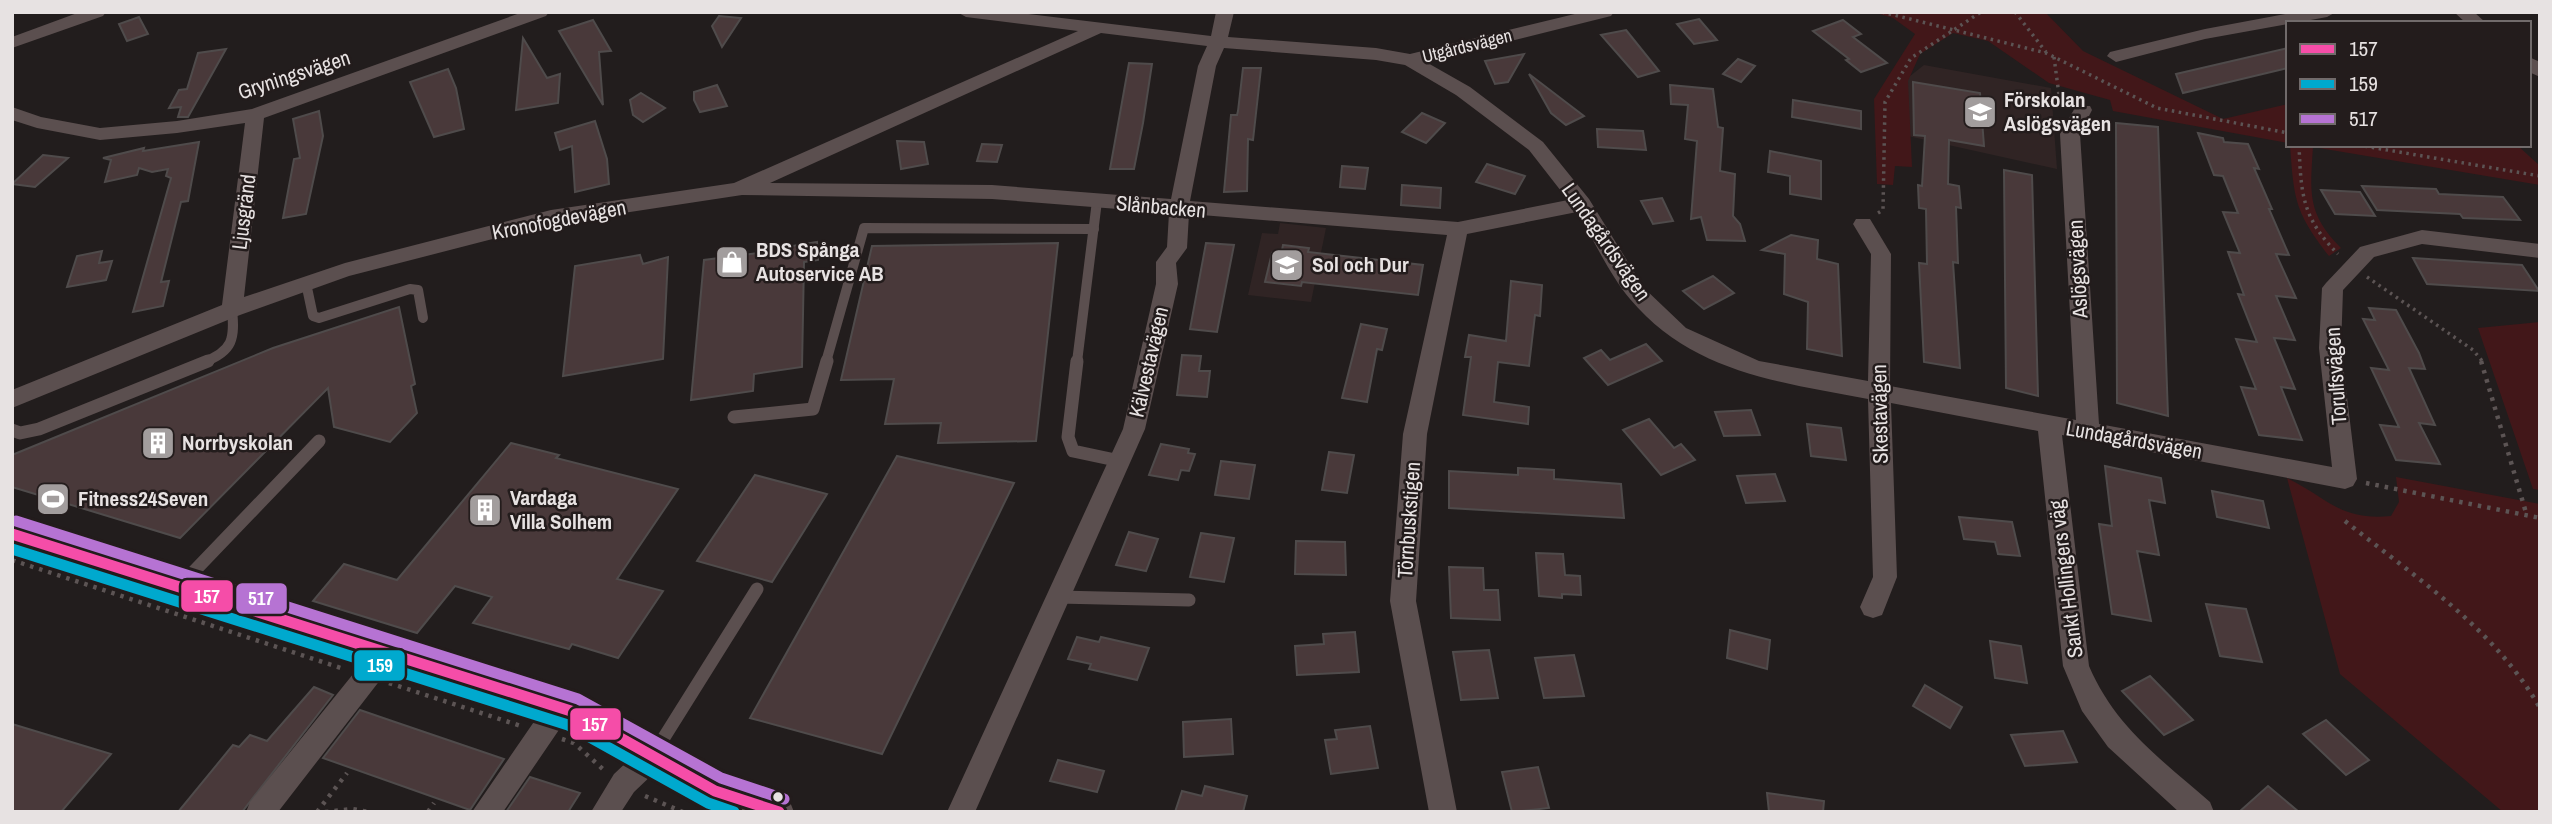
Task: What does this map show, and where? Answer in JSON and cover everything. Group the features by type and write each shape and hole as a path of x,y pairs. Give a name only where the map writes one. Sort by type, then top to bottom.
{"street":[{"path":"12,43 97,12"},
{"name":"Gryningsvägen","path":"12,113 37,122 100,134 177,127 255,115 540,12"},
{"name":"Lundagårdsvägen","path":"966,12 1218,42 1376,54 1410,60 1463,91 1536,146 1582,204 1637,293 1678,334 1755,369 2345,479"},
{"name":"Kälvestavägen","path":"961,812 1137,416 1167,284 1166,262 1177,248 1179,208 1207,66 1218,42 1225,12"},
{"name":"Utgårdsvägen","path":"1410,60 1605,12"},
{"path":"2116,56 2205,34 2327,12"},
{"name":"Kronofogdevägen","path":"12,398 232,309 345,270 551,217 738,189 1099,28"},
{"name":"Aslögsvägen","path":"2083,110 2070,134 2088,432"},
{"name":"Ljusgränd","path":"232,309 255,115"},
{"name":"Slånbacken","path":"738,189 992,192 1458,229 1582,204"},
{"name":"Skestavägen","path":"1863,224 1881,254 1879,390 1885,577 1873,607"},
{"name":"Törnbuskstigen","path":"1443,812 1403,601 1415,434 1458,229"},
{"name":"Torulfsvägen","path":"2345,479 2330,348 2333,288 2367,252 2422,237 2540,251"},
{"name":"Sankt Hollingers väg","path":"2049,425 2076,666 2091,702 2118,738 2200,812"},
{"path":"12,534 574,712 715,791 780,812"},
{"path":"260,812 386,652"},
{"path":"486,812 560,707"},
{"path":"605,812 624,783 653,754"}],"lane":[{"path":"1097,201 1068,437 1073,451 1119,461"},
{"path":"734,417 813,409 864,228 1094,229"},
{"path":"306,283 313,316 319,318 410,289 418,290 423,318"},
{"path":"12,430 20,433 39,429 219,356 230,347 235,335 232,309"},
{"path":"178,587 320,441"},
{"path":"653,754 757,589"},
{"path":"1058,597 1189,600"}],"path":[{"path":"1882,12 2046,53 2157,108 2286,133"},
{"path":"1863,224 1883,210 1885,102 1911,58 1981,12"},
{"path":"2015,12 2046,53"},
{"path":"2054,56 2059,95 2083,110"},
{"path":"2300,147 2301,197 2309,221 2324,241 2353,267 2473,350 2483,363 2527,516"},
{"path":"2370,147 2540,176"},
{"path":"2345,479 2540,518"},
{"path":"2345,521 2488,639 2517,668 2540,708"},
{"path":"12,560 574,743 606,772 658,803 683,812"},
{"path":"317,812 347,773"},
{"path":"428,812 434,803"},
{"path":"326,812 352,809 369,812"}],"shaded area":[{"path":"1873,12 2045,12 2083,51 2223,119 2286,104 2286,143 2113,111 2110,100 2049,83 1988,41 1953,33 1920,54 1908,81 1912,167 1895,166 1893,185 1877,184 1874,99 1915,34 1893,18"},
{"name":"Förskolan Aslögsvägen","path":"1924,65 2051,88 2057,169 1908,136 1905,80"},
{"path":"2290,147 2313,147 2311,177 2316,213 2341,248 2329,256 2303,216 2293,179"},
{"path":"2313,147 2519,147 2540,166 2540,185"},
{"name":"Sol och Dur","path":"1280,223 1326,228 1311,302 1248,295 1262,233 1278,234"},
{"path":"2540,322 2540,490 2533,489 2478,328"},
{"path":"2396,477 2540,504 2540,812 2503,812 2340,674 2287,478 2346,511 2374,517 2391,516 2399,502"}],"building":[{"path":"719,16 741,18 722,47 712,26"},
{"path":"139,17 148,34 127,41 119,24"},
{"path":"1699,19 1717,40 1694,44 1677,24"},
{"path":"593,20 611,51 599,52 603,105 559,31"},
{"path":"1843,20 1861,34 1853,37 1887,63 1861,72 1813,31"},
{"path":"1626,30 1659,71 1638,77 1601,35"},
{"path":"523,38 547,78 560,74 558,103 516,110"},
{"path":"2286,48 2286,68 2183,93 2176,74"},
{"path":"226,49 188,117 178,117 181,107 169,108 179,90 187,89 198,53"},
{"path":"1524,54 1508,82 1495,84 1485,61"},
{"path":"1738,59 1755,66 1741,82 1723,74"},
{"path":"1129,63 1152,64 1143,123 1134,169 1110,169"},
{"path":"1243,68 1261,68 1253,140 1248,139 1247,191 1224,192 1231,115 1237,115"},
{"path":"448,69 456,88 464,129 434,137 410,82"},
{"path":"1529,74 1584,116 1566,125 1551,113"},
{"path":"1913,82 1980,93 1984,146 1949,140 1948,184 1959,186 1961,208 1956,207 1958,263 1953,262 1960,368 1924,362 1919,263 1927,264 1926,209 1919,208 1918,185 1922,186 1925,136 1914,135"},
{"path":"717,85 727,106 700,112 694,100 694,92"},
{"path":"1670,85 1713,89 1718,127 1723,128 1720,171 1735,174 1733,216 1740,224 1745,241 1707,240 1701,217 1691,219 1697,141 1685,139 1688,105 1671,104"},
{"path":"641,93 665,108 643,122 633,115 630,100"},
{"path":"1793,100 1861,111 1861,129 1792,117"},
{"path":"319,111 323,136 306,214 283,218 294,159 300,158 293,119"},
{"path":"1422,113 1445,123 1426,143 1402,132"},
{"path":"595,121 607,159 609,184 575,192 572,146 560,150 555,133"},
{"path":"2116,123 2158,127 2168,416 2117,403"},
{"path":"1597,129 1643,131 1646,150 1598,147"},
{"path":"2198,133 2223,138 2224,142 2248,144 2259,169 2254,168 2272,209 2269,209 2289,255 2276,254 2296,298 2276,296 2295,340 2274,338 2295,389 2281,387 2302,440 2259,435 2241,387 2256,389 2236,339 2257,342 2238,294 2244,295 2228,252 2240,253 2223,212 2238,213 2223,176 2214,175"},
{"path":"897,141 924,142 928,164 901,169"},
{"path":"199,142 188,201 181,202 161,282 169,281 163,306 133,312 171,178 166,176 168,169 152,172 139,168 137,175 105,182 111,160 103,158 144,148 143,151"},
{"path":"982,144 1002,145 997,162 977,161"},
{"path":"1770,151 1821,161 1821,199 1790,194 1790,176 1768,172"},
{"path":"43,155 68,158 35,187 12,184"},
{"path":"1487,164 1525,176 1515,194 1476,182"},
{"path":"1342,166 1368,168 1365,189 1340,187"},
{"path":"2004,170 2032,175 2038,396 2006,388"},
{"path":"1402,185 1441,188 1440,208 1401,205"},
{"path":"2362,186 2436,189 2439,194 2503,197 2520,220 2377,210"},
{"path":"2321,190 2360,192 2375,216 2335,214"},
{"path":"1662,198 1673,221 1653,224 1641,201"},
{"path":"1791,235 1818,240 1817,259 1838,264 1842,356 1807,349 1808,302 1784,294 1785,254 1762,250"},
{"path":"817,242 818,260 804,262 802,367 754,374 753,391 691,400 704,260 774,251"},
{"path":"1058,243 1036,441 938,443 941,423 885,424 894,379 841,380 872,246"},
{"path":"1206,243 1234,245 1217,332 1190,329"},
{"path":"1283,245 1309,248 1308,252 1423,265 1418,295 1302,282 1301,286 1265,282 1272,253 1281,255"},
{"path":"102,251 99,263 112,261 106,280 67,287 77,256"},
{"path":"640,255 643,264 668,257 663,359 563,376 575,266"},
{"path":"2413,258 2522,265 2539,291 2427,284"},
{"path":"1713,276 1734,293 1704,309 1683,291"},
{"path":"1511,281 1542,285 1540,316 1535,315 1529,366 1498,362 1494,402 1529,407 1528,424 1463,415 1471,357 1465,357 1469,335 1506,341"},
{"name":"Norrbyskolan","path":"399,307 415,384 411,386 417,413 390,442 334,427 328,388 180,538 12,487 12,455 273,348"},
{"path":"2369,308 2396,310 2419,353 2425,369 2409,368 2435,425 2419,423 2440,464 2396,460 2380,425 2399,427 2371,368 2389,370 2363,319 2375,320"},
{"path":"1361,324 1387,329 1382,350 1377,349 1367,402 1342,398"},
{"path":"1646,344 1662,361 1608,385 1584,358 1601,350 1610,360"},
{"path":"1182,355 1201,356 1199,371 1210,371 1207,397 1177,395"},
{"path":"1751,410 1760,435 1724,436 1715,412"},
{"path":"1649,419 1674,448 1681,444 1695,460 1661,475 1623,430"},
{"path":"1807,424 1841,428 1846,460 1811,456"},
{"path":"511,443 559,455 556,458 678,489 617,579 663,591 618,658 572,644 569,649 473,623 492,597 455,586 417,633 313,601 344,564 397,580"},
{"path":"1161,444 1189,449 1188,453 1195,454 1189,471 1181,470 1178,480 1149,475"},
{"path":"1329,452 1354,455 1347,493 1322,490"},
{"path":"897,456 1014,483 882,754 750,718"},
{"path":"1221,461 1255,465 1249,499 1215,495"},
{"path":"2105,466 2161,478 2165,503 2149,500 2159,555 2137,551 2151,621 2112,614 2099,524 2112,526"},
{"path":"1518,468 1554,470 1554,479 1621,484 1624,518 1449,508 1449,471 1518,475"},
{"path":"1775,474 1785,501 1746,503 1737,476"},
{"path":"755,475 827,494 772,582 697,561"},
{"path":"2212,491 2263,501 2269,528 2217,517"},
{"path":"1959,517 2012,522 2020,556 1998,554 1995,542 1964,539"},
{"path":"1129,532 1158,539 1146,571 1116,565"},
{"path":"1201,533 1234,538 1224,582 1190,577"},
{"path":"1296,541 1345,542 1346,575 1295,574"},
{"path":"1536,553 1563,554 1565,575 1580,576 1581,595 1562,594 1562,598 1539,596"},
{"path":"1449,567 1483,568 1484,590 1498,590 1500,620 1451,618"},
{"path":"2206,604 2246,609 2262,662 2220,656"},
{"path":"1730,630 1770,640 1767,669 1727,658"},
{"path":"1355,632 1359,672 1297,675 1295,646 1324,644 1323,634"},
{"path":"1077,637 1099,642 1101,637 1149,648 1137,680 1089,669 1091,664 1068,659"},
{"path":"1990,641 2021,646 2027,683 1995,678"},
{"path":"1489,650 1498,698 1461,700 1453,652"},
{"path":"1574,655 1584,696 1544,698 1535,658"},
{"path":"2150,676 2193,720 2164,735 2122,691"},
{"path":"1925,685 1962,707 1950,728 1913,706"},
{"path":"314,687 333,695 242,812 178,812 233,745 239,747 250,735 267,741"},
{"path":"360,710 504,759 470,810 323,758"},
{"path":"1231,719 1233,754 1184,757 1183,722"},
{"path":"2326,720 2369,760 2346,775 2303,734"},
{"path":"12,724 111,754 61,812 12,812"},
{"path":"1370,726 1378,768 1331,774 1325,740 1337,739 1335,730"},
{"path":"2063,731 2077,762 2025,766 2011,735"},
{"path":"1058,760 1104,771 1097,792 1050,781"},
{"path":"1538,767 1549,808 1512,812 1502,772"},
{"path":"530,777 580,793 568,812 506,812"},
{"path":"1205,786 1247,796 1243,812 1175,812 1182,791 1202,796"},
{"path":"2268,786 2299,812 2239,812"},
{"path":"1767,793 1824,801 1823,812 1769,812"}],"transit line":[{"name":"517","path":"16,521 578,699 721,778 784,799"},
{"name":"157","path":"12,534 574,712 715,791 779,812"},
{"name":"159","path":"12,549 568,725 708,803 734,812"}],"place":[{"name":"Förskolan Aslögsvägen","path":"1980,112"},
{"name":"BDS Spånga Autoservice AB","path":"732,262"},
{"name":"Sol och Dur","path":"1287,265"},
{"name":"Norrbyskolan","path":"158,443"},
{"name":"Fitness24Seven","path":"53,499"},
{"name":"Vardaga Villa Solhem","path":"485,510"}]}
